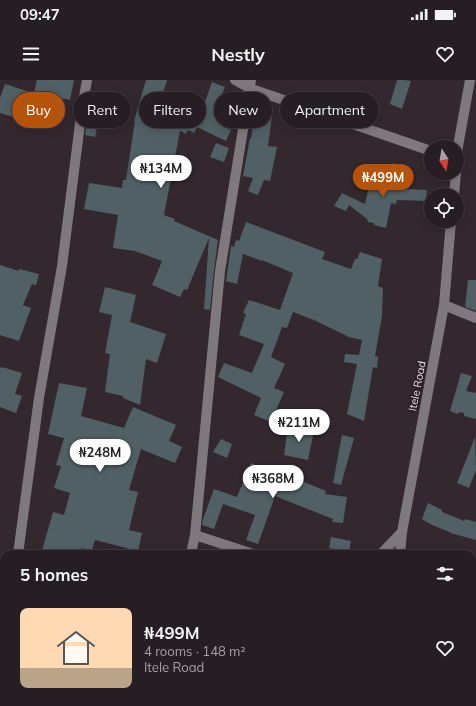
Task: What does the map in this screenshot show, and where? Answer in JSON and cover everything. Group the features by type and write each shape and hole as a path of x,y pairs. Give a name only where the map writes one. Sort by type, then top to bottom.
{"street":[{"path":"19,550 39,398 62,266 87,80"},
{"path":"235,80 250,84 424,149"},
{"path":"456,140 470,80"},
{"path":"192,550 195,535 220,271 250,84"},
{"name":"Itele Road","path":"400,550 402,532 444,305 450,228"},
{"path":"444,305 476,318"},
{"path":"384,550 402,532"},
{"path":"195,535 241,550"}],"building":[{"path":"37,80 74,80 70,100 65,99 65,92 34,92"},
{"path":"146,80 167,80 163,92 142,92"},
{"path":"397,80 411,81 402,109 390,104"},
{"path":"212,82 225,87 223,92 214,92 214,128 226,128 231,130 226,141 199,128 206,128 206,99"},
{"path":"5,84 30,92 12,92 12,117 0,113 0,98"},
{"path":"139,104 139,128 196,128 194,133 188,130 186,134 180,131 164,215 175,219 174,221 218,240 210,310 204,309 209,238 187,290 184,289 180,297 152,285 162,261 135,251 113,248 118,215 84,209 89,183 122,188 123,180 126,180 134,121"},
{"path":"86,128 97,128 95,137 85,135"},
{"path":"253,128 270,128 268,146 277,147 270,181 264,180 258,195 248,191 253,178 243,176 250,138 251,139"},
{"path":"216,143 229,148 224,162 210,157"},
{"path":"393,163 410,169 405,189 424,190 424,201 397,200 396,204 391,203 386,228 368,222 367,219 349,205 346,211 334,206 342,193 365,204 370,182 389,188"},
{"path":"246,222 325,252 322,259 351,269 360,252 382,259 378,286 383,288 382,316 375,356 378,357 377,368 373,367 364,421 347,414 357,364 344,362 345,354 359,355 362,340 349,337 314,320 293,312 287,328 282,327 271,357 285,364 274,388 284,392 271,422 254,415 261,398 218,377 224,363 252,373 264,344 239,335 246,314 243,313 249,300 280,310 293,273 243,254 237,284 226,281 231,246 234,247 236,240 239,241"},
{"path":"0,265 19,271 19,269 39,274 36,285 32,284 23,305 31,308 19,341 0,335"},
{"path":"468,280 476,280 476,311 465,307"},
{"path":"105,287 136,295 130,322 166,334 157,363 146,359 140,405 123,398 123,396 105,392 110,354 105,353 112,315 99,312"},
{"path":"0,367 22,373 15,394 22,396 16,413 0,407"},
{"path":"461,373 472,376 466,391 476,393 476,419 464,416 464,413 459,412 458,414 450,411"},
{"path":"59,383 87,388 81,416 124,428 133,407 176,425 169,441 182,447 175,463 141,449 129,490 138,492 129,530 142,533 138,550 95,540 92,550 81,548 81,550 42,550 53,512 64,515 70,493 54,488 61,466 56,465 64,438 48,434"},
{"path":"288,426 314,430 308,460 284,455"},
{"path":"342,435 354,438 341,485 333,483"},
{"path":"475,437 476,470 469,488 457,483"},
{"path":"221,439 232,444 227,458 213,452"},
{"path":"251,463 276,473 277,471 326,491 325,494 347,497 343,523 332,522 333,519 275,496 258,544 246,540 255,515 223,504 214,529 202,525 214,489 237,497"},
{"path":"428,503 442,510 442,512 464,521 465,519 476,522 476,540 454,534 422,519"},
{"path":"331,537 351,541 349,550 329,548"}]}
